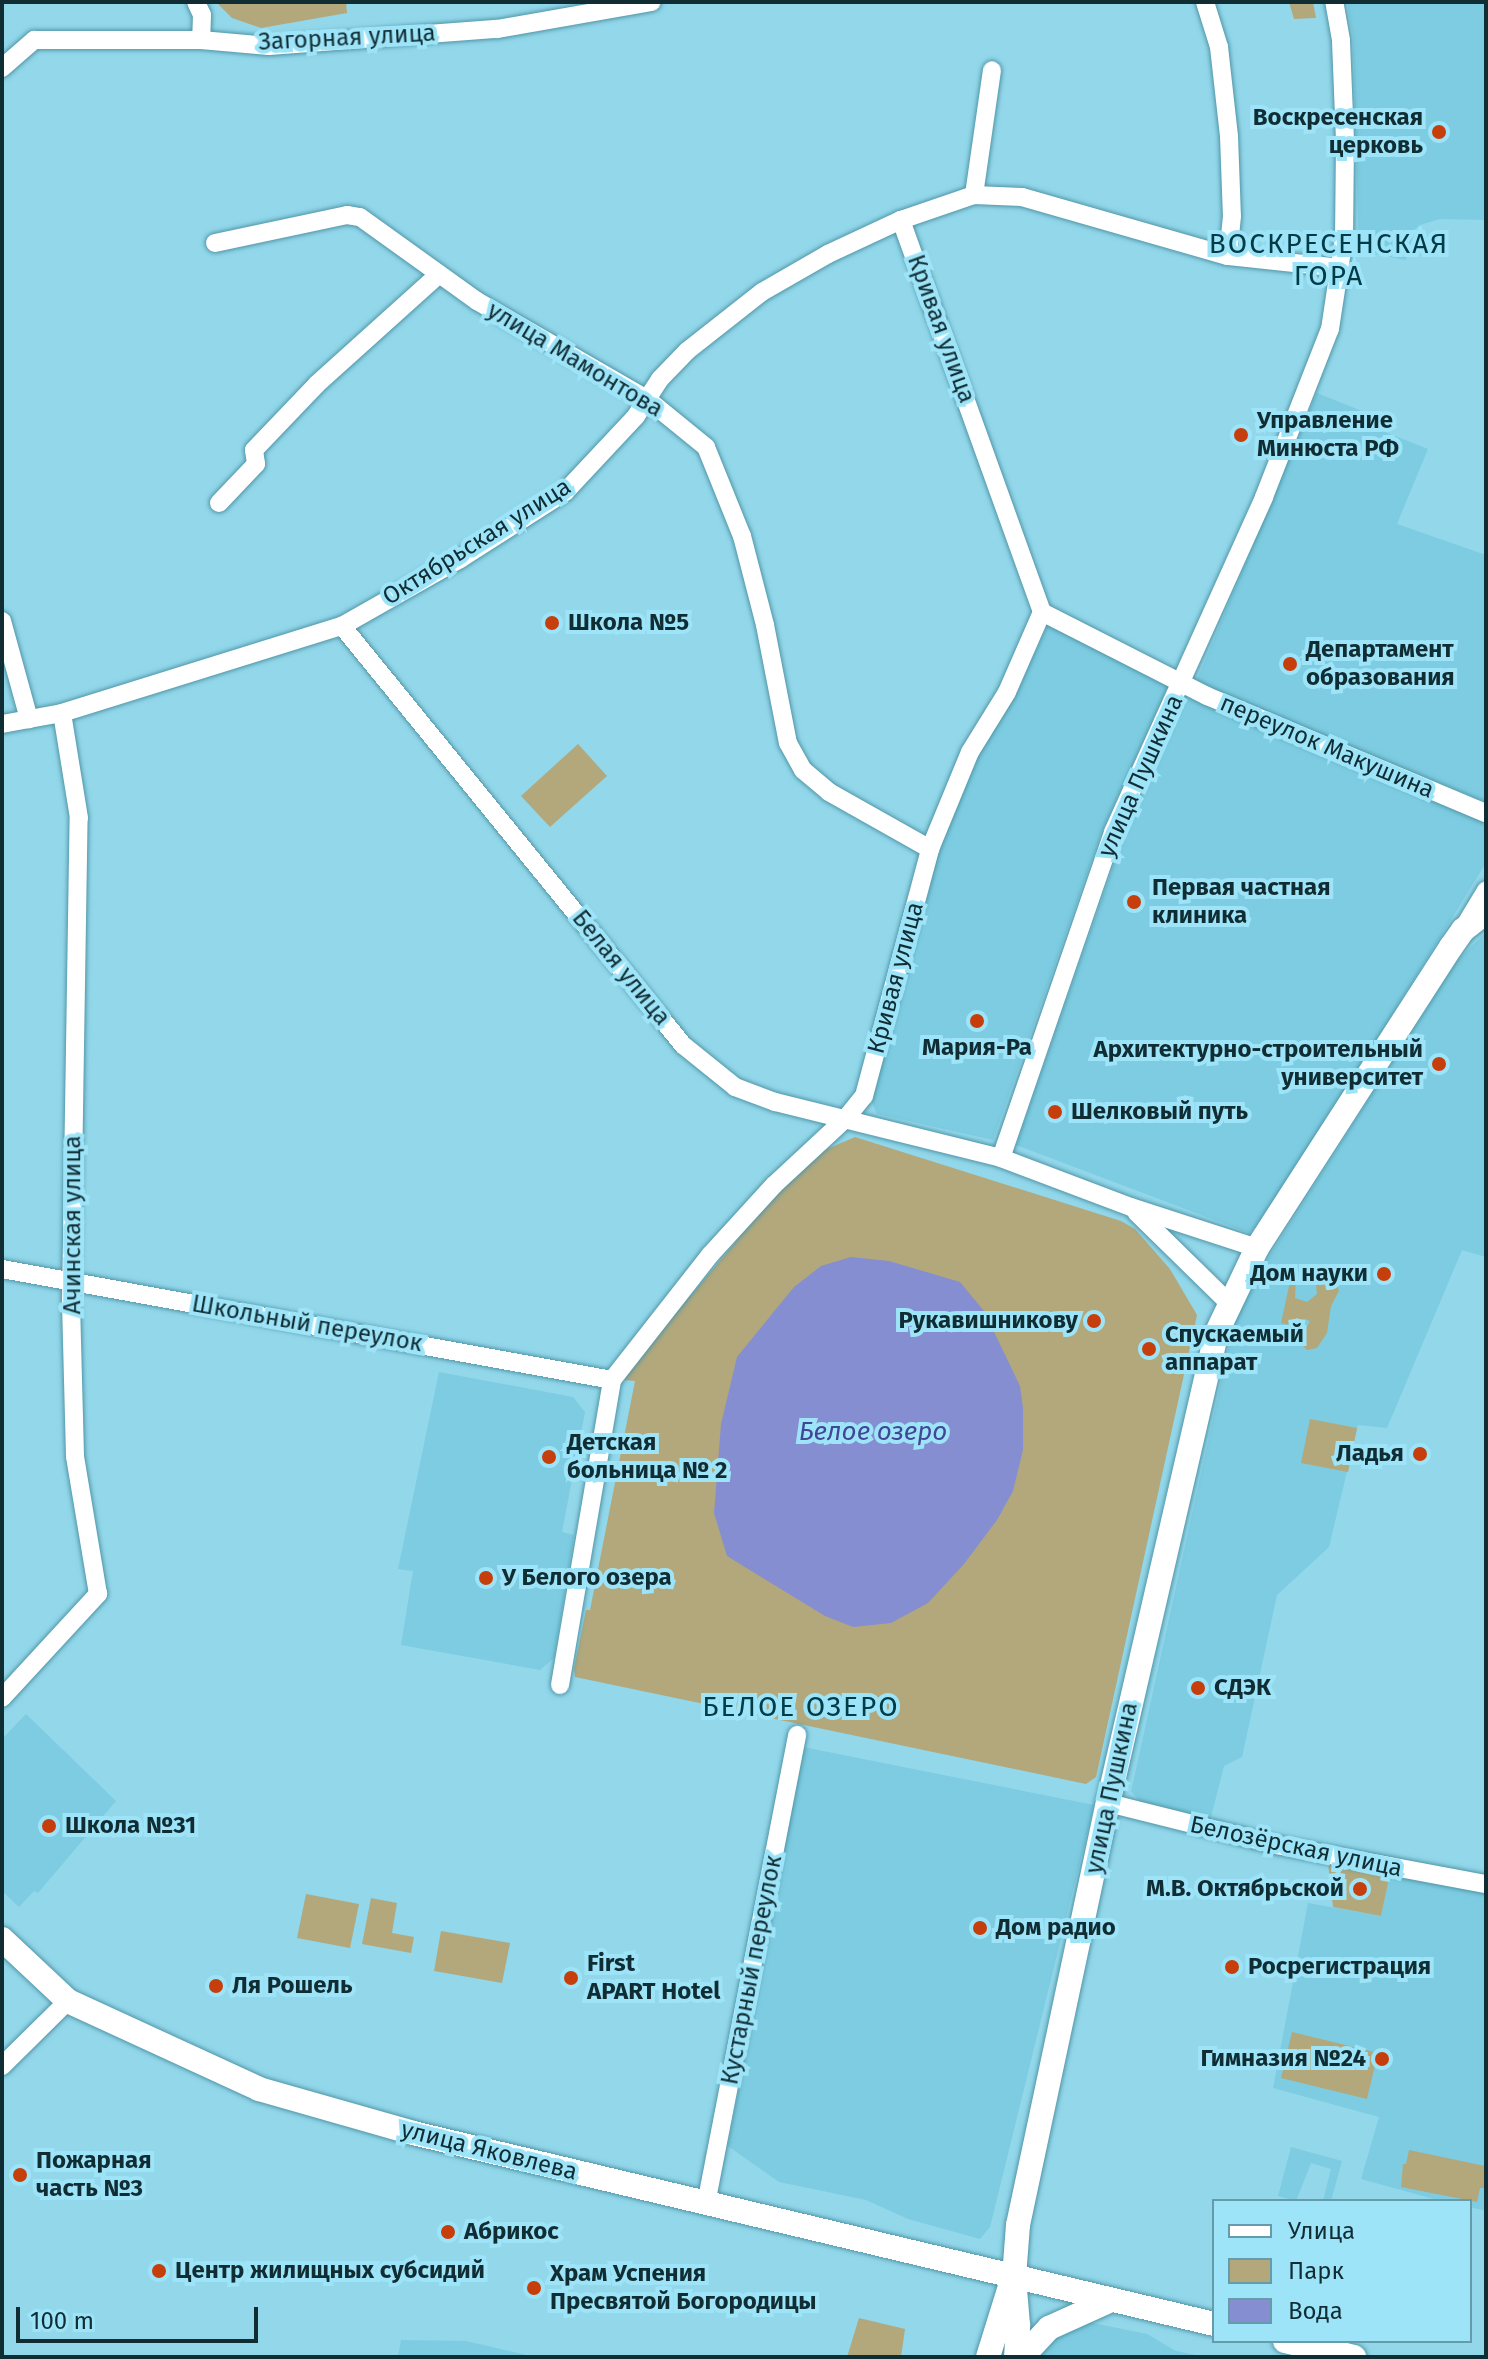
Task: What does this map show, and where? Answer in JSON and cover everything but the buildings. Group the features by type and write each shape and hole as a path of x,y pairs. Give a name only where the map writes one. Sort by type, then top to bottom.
{"main road":[{"name":"улица Пушкина","path":"1016,2357 1018,2325 1014,2277 1018,2225 1108,1803 1206,1367 1228,1302 1257,1248 1463,930 1486,912"},
{"name":"улица Яковлева","path":"2,1939 68,2001 259,2089 413,2133 1212,2324"},
{"name":"улица Пушкина","path":"988,2357 996,2321 1014,2277"},
{"path":"1022,2357 1049,2328 1111,2300"},
{"path":"1294,2343 1354,2357"}],"street":[{"path":"196,2 202,15 201,40"},
{"name":"Загорная улица","path":"2,68 34,40 201,40 269,46 497,29 652,2"},
{"path":"1205,2 1219,47 1229,136 1232,216 1228,256"},
{"name":"улица Пушкина","path":"1001,1158 1113,832 1264,497 1330,329 1341,268 1345,141 1341,40 1334,2"},
{"path":"974,195 992,70"},
{"name":"Октябрьская улица","path":"2,724 62,713 342,626 460,559 565,492 687,351 762,292 828,254 901,220 974,195 1022,197 1228,256 1341,268"},
{"name":"улица Мамонтова","path":"215,243 347,215 372,223 477,301 647,399 706,447 742,536 765,625 788,743 803,770 829,792 930,849"},
{"name":"Кривая улица","path":"560,1685 612,1380 710,1255 774,1185 846,1118 864,1096 930,849 970,752 1007,692 1042,612 901,220"},
{"path":"219,503 256,464 254,450 317,384 439,274"},
{"name":"переулок Макушина","path":"1042,612 1207,696 1486,813"},
{"path":"2,621 29,719"},
{"name":"Белая улица","path":"342,626 683,1045 735,1087 775,1102 1001,1158"},
{"name":"Ачинская улица","path":"2,1698 98,1594 75,1456 72,1281 79,818 62,713"},
{"path":"1463,930 1486,890"},
{"path":"1001,1158 1131,1207 1257,1248"},
{"path":"1131,1207 1228,1302"},
{"name":"Школьный переулок","path":"2,1269 612,1380"},
{"name":"Кустарный переулок","path":"706,2204 797,1735"},
{"name":"Белозёрская улица","path":"1108,1803 1208,1830 1486,1884"},
{"path":"2,2066 68,2001"}],"shaded area":[{"path":"1347,2 1486,2 1486,220 1440,219 1420,225 1414,230 1406,260 1359,251 1353,37"},
{"path":"1317,393 1379,418 1375,428 1428,449 1397,524 1486,555 1486,802 1196,682"},
{"path":"1048,625 1170,682 1102,831 993,1140 877,1114 871,1100 936,852 974,756 1015,697"},
{"path":"1188,698 1486,823 1486,863 1325,1123 1259,1224 1249,1233 1016,1145 1124,836"},
{"path":"1486,932 1486,1257 1462,1250 1387,1428 1358,1425 1329,1547 1277,1595 1242,1757 1224,1766 1209,1825 1141,1803 1131,1791 1234,1323 1267,1260 1456,962"},
{"path":"439,1372 573,1397 585,1412 562,1532 574,1535 554,1658 540,1670 401,1645 413,1571 398,1569"},
{"name":"Школа №31","path":"26,1714 116,1801 38,1893 34,1891 19,1907 2,1891 2,1739"},
{"path":"803,1747 1094,1805 990,2227 980,2239 908,2219 866,2200 779,2182 728,2146"},
{"name":"Гимназия №24","path":"1390,1874 1486,1891 1486,2211 1472,2208 1472,2199 1434,2199 1361,2179 1379,2117 1273,2088 1308,1903 1381,1916"},
{"path":"1291,2147 1342,2161 1332,2199 1324,2199 1331,2169 1311,2163 1297,2199 1278,2196"},
{"path":"1088,2322 1147,2334 1176,2351 1205,2357 1034,2357 1043,2343"},
{"path":"401,2340 466,2341 535,2357 398,2357"}],"green space":[{"path":"216,2 346,2 347,13 261,28 232,18"},
{"path":"1289,2 1313,2 1316,18 1294,19"},
{"path":"578,744 607,776 550,827 521,796"},
{"path":"855,1137 1121,1221 1135,1229 1170,1269 1197,1315 1096,1777 1086,1784 575,1677 574,1669 586,1610 590,1610 635,1381 624,1380 629,1369 759,1214 798,1173 818,1153"},
{"path":"1291,1277 1296,1278 1295,1298 1307,1302 1317,1294 1316,1284 1322,1277 1336,1281 1339,1291 1331,1306 1327,1333 1317,1348 1307,1350 1301,1344 1276,1343 1278,1336 1301,1337 1310,1321 1305,1319 1291,1325 1281,1323"},
{"path":"1310,1419 1357,1428 1348,1472 1301,1463"},
{"path":"1328,1863 1390,1874 1381,1916 1333,1907"},
{"path":"306,1894 359,1904 350,1948 297,1938"},
{"path":"371,1898 397,1903 392,1933 414,1937 411,1953 362,1944"},
{"path":"441,1931 510,1943 502,1983 434,1971"},
{"path":"1292,2032 1378,2053 1367,2099 1281,2078"},
{"path":"1409,2150 1485,2166 1484,2188 1480,2188 1477,2202 1401,2187 1403,2164 1406,2164"},
{"path":"859,2318 905,2329 901,2357 847,2357"}],"water":[{"name":"Белое озеро","path":"851,1257 889,1261 960,1282 984,1311 1020,1386 1023,1408 1023,1450 1013,1491 997,1520 964,1564 928,1603 891,1623 853,1627 825,1616 727,1556 714,1513 721,1424 737,1357 794,1287 821,1266"}],"place":[{"name":"Воскресенская церковь","path":"1439,132"},
{"name":"Управление Минюста РФ","path":"1241,435"},
{"name":"Школа №5","path":"552,623"},
{"name":"Департамент образования","path":"1290,664"},
{"name":"Первая частная клиника","path":"1134,902"},
{"name":"Мария-Ра","path":"977,1021"},
{"name":"Архитектурно-строительный университет","path":"1439,1064"},
{"name":"Шелковый путь","path":"1055,1112"},
{"name":"Дом науки","path":"1384,1274"},
{"name":"Рукавишникову","path":"1094,1321"},
{"name":"Спускаемый аппарат","path":"1149,1349"},
{"name":"Ладья","path":"1420,1454"},
{"name":"Детская больница № 2","path":"549,1457"},
{"name":"У Белого озера","path":"486,1578"},
{"name":"СДЭК","path":"1198,1688"},
{"name":"Школа №31","path":"49,1826"},
{"name":"М.В. Октябрьской","path":"1360,1889"},
{"name":"Дом радио","path":"980,1928"},
{"name":"Росрегистрация","path":"1232,1967"},
{"name":"First APART Hotel","path":"571,1978"},
{"name":"Ля Рошель","path":"216,1986"},
{"name":"Гимназия №24","path":"1382,2059"},
{"name":"Пожарная часть №3","path":"20,2175"},
{"name":"Абрикос","path":"448,2232"},
{"name":"Центр жилищных субсидий","path":"159,2271"},
{"name":"Храм Успения Пресвятой Богородицы","path":"534,2288"}],"district":[{"name":"ВОСКРЕСЕНСКАЯ ГОРА","path":"1329,260"},
{"name":"БЕЛОЕ ОЗЕРО","path":"801,1707"}]}
